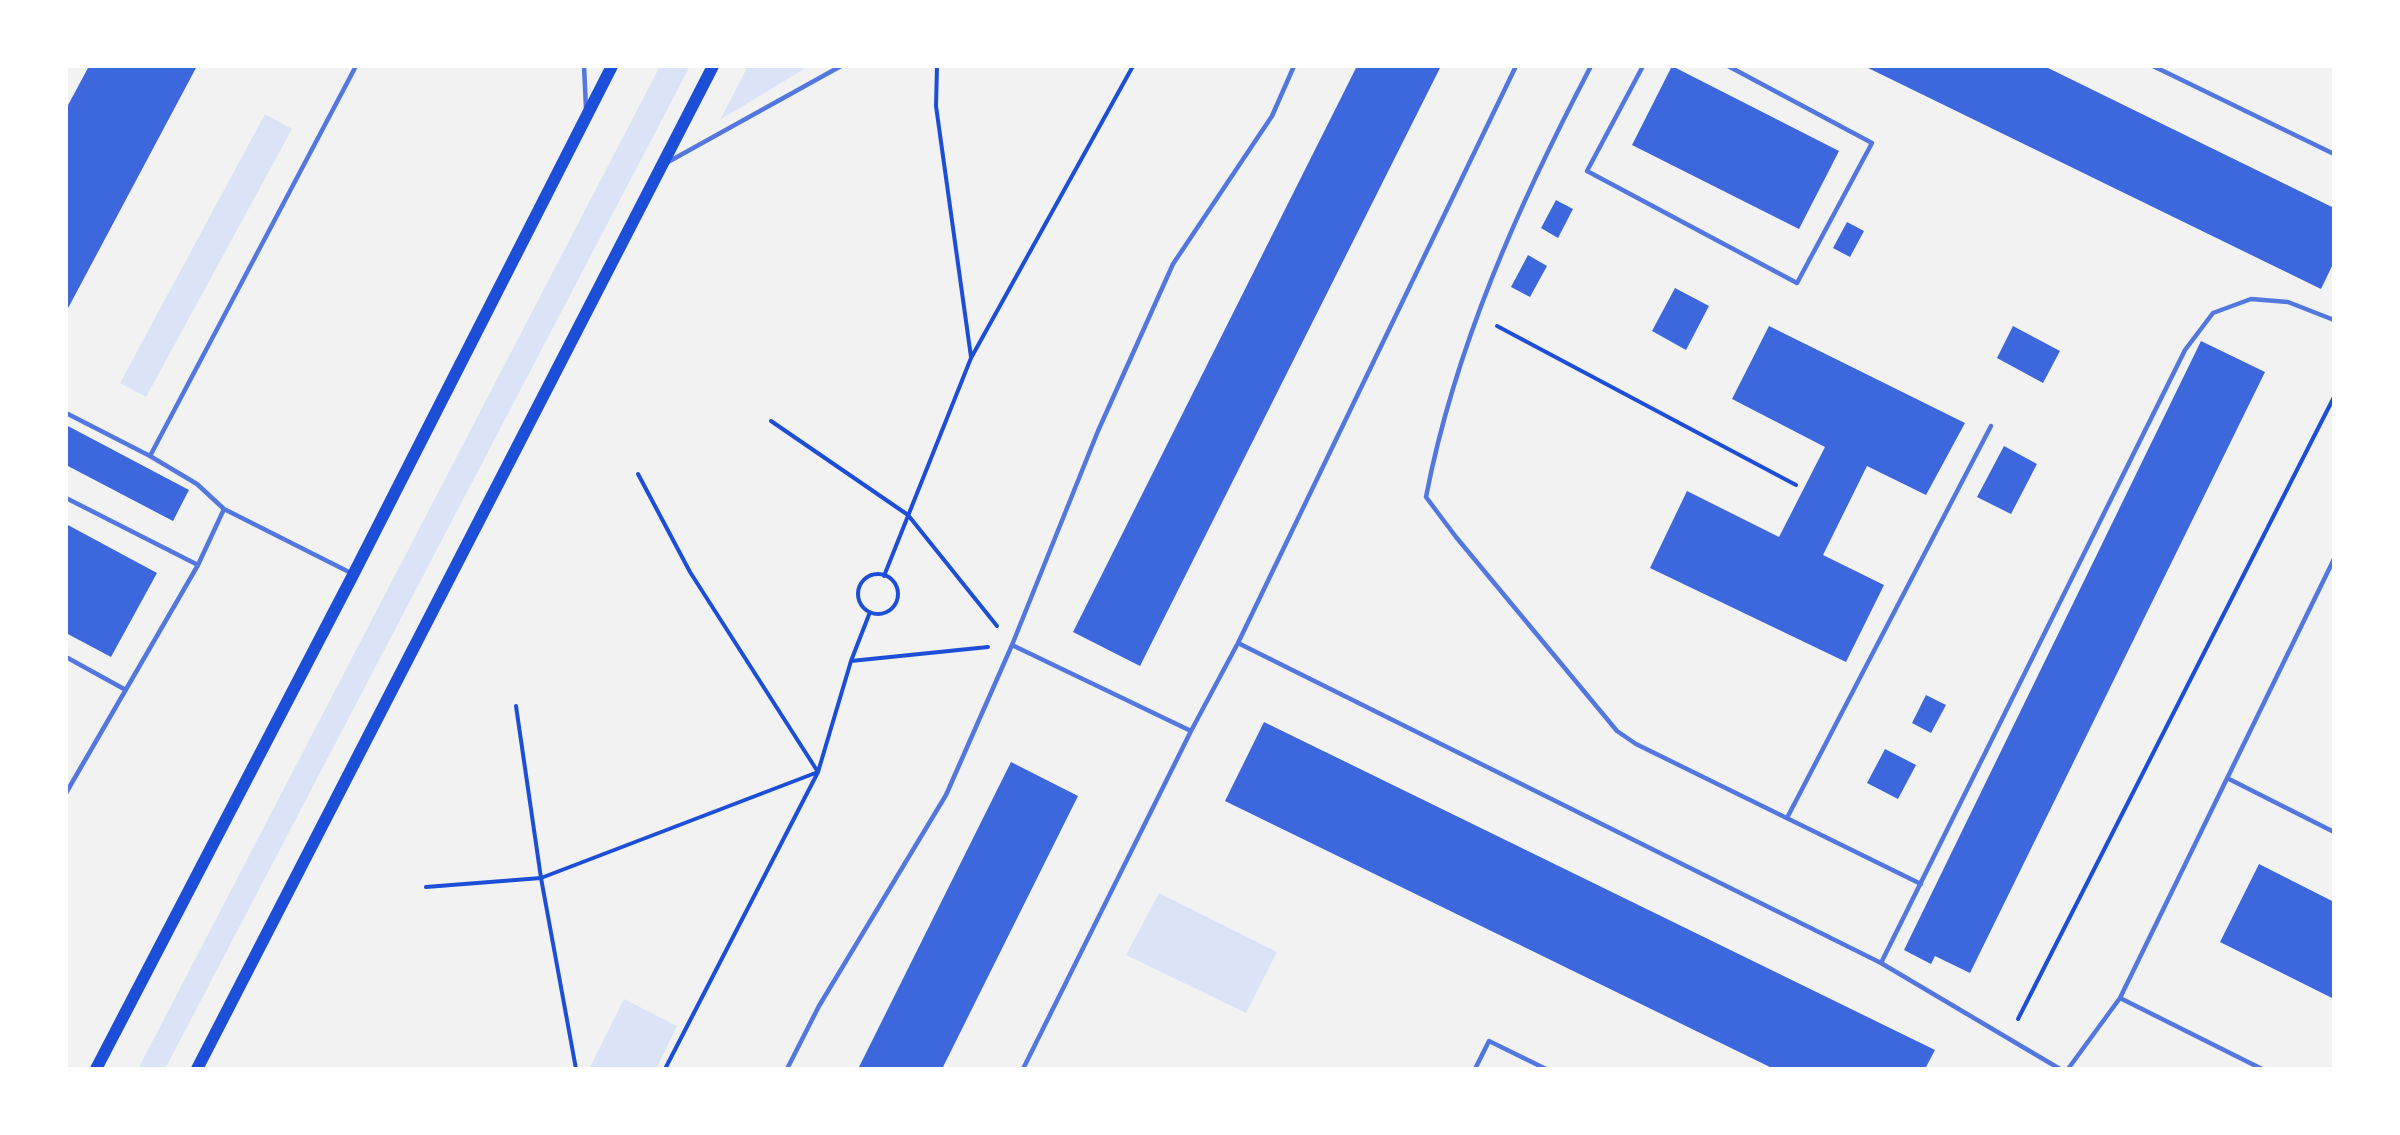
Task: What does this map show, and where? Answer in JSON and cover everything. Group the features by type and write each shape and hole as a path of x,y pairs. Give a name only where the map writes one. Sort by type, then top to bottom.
{"main road":[{"path":"96,1069 353,575 612,66"},
{"path":"197,1069 713,66"}],"lane":[{"path":"150,456 356,66"},
{"path":"584,66 587,117"},
{"path":"661,166 841,66"},
{"path":"787,1069 819,1006 946,795 1012,645 1098,431 1173,264 1272,116 1294,66"},
{"path":"1023,1069 1191,730 1238,643 1516,66"},
{"path":"1591,66 1561,123 1476,316 1432,465 1426,497 1456,537 1617,731 1636,744 1921,884"},
{"path":"1643,66 1587,171 1797,283 1872,143 1728,66"},
{"path":"2154,66 2334,154"},
{"path":"1881,963 2185,350 2213,313 2252,299 2288,302 2334,320"},
{"path":"66,413 150,456 197,484 224,508 353,575"},
{"path":"1787,818 1991,426"},
{"path":"66,498 198,565"},
{"path":"66,793 124,689 198,565 224,508"},
{"path":"2068,1069 2120,998 2334,559"},
{"path":"1238,643 1881,963 2061,1069"},
{"path":"1012,645 1191,730"},
{"path":"66,657 124,689"},
{"path":"2227,778 2334,832"},
{"path":"2120,998 2262,1069"},
{"path":"1475,1069 1489,1041 1546,1069"}],"path":[{"path":"937,66 936,106 971,358"},
{"path":"884,576 971,358 1133,66"},
{"path":"1476,316 1796,485"},
{"path":"2008,1038 2334,397"},
{"path":"771,421 908,515 1012,645"},
{"path":"638,474 690,572 818,772"},
{"path":"872,575 884,576 896,587 896,601 884,613 870,612 860,603 858,589 865,579 872,575"},
{"path":"665,1069 818,772 851,661 870,612"},
{"path":"851,661 1012,645"},
{"path":"516,706 541,878 576,1069"},
{"path":"426,887 541,878 818,772"}],"shaded area":[{"path":"660,66 690,66 165,1069 138,1069"},
{"path":"748,66 809,66 720,120"},
{"path":"265,114 292,129 146,397 120,383"},
{"path":"1159,893 1277,952 1246,1013 1126,955"},
{"path":"624,999 677,1026 656,1069 595,1069 590,1067"}],"building":[{"path":"89,66 197,66 66,312 66,109"},
{"path":"1357,66 1441,66 1140,666 1073,632"},
{"path":"1672,66 1839,151 1799,229 1632,145"},
{"path":"1864,66 2044,66 2334,208 2334,262 2321,289"},
{"path":"1556,200 1573,209 1558,238 1541,228"},
{"path":"1847,222 1864,231 1850,257 1833,248"},
{"path":"1528,255 1547,266 1530,297 1511,287"},
{"path":"1675,288 1709,306 1686,350 1652,331"},
{"path":"1769,326 1965,423 1926,495 1867,466 1823,555 1884,585 1846,662 1650,568 1687,491 1779,537 1825,447 1732,399"},
{"path":"2013,326 2060,351 2043,383 1997,358"},
{"path":"2201,341 2265,372 1970,973 1935,956 1931,964 1904,950"},
{"path":"66,425 189,490 173,521 66,465"},
{"path":"2004,446 2037,464 2011,514 1977,497"},
{"path":"66,524 157,573 111,657 66,633"},
{"path":"1926,695 1946,705 1931,733 1912,723"},
{"path":"1264,722 1935,1050 1925,1069 1774,1069 1225,801"},
{"path":"1885,749 1916,765 1898,799 1867,783"},
{"path":"1011,762 1078,796 942,1069 858,1069"},
{"path":"2259,864 2334,902 2334,999 2220,942"}]}
